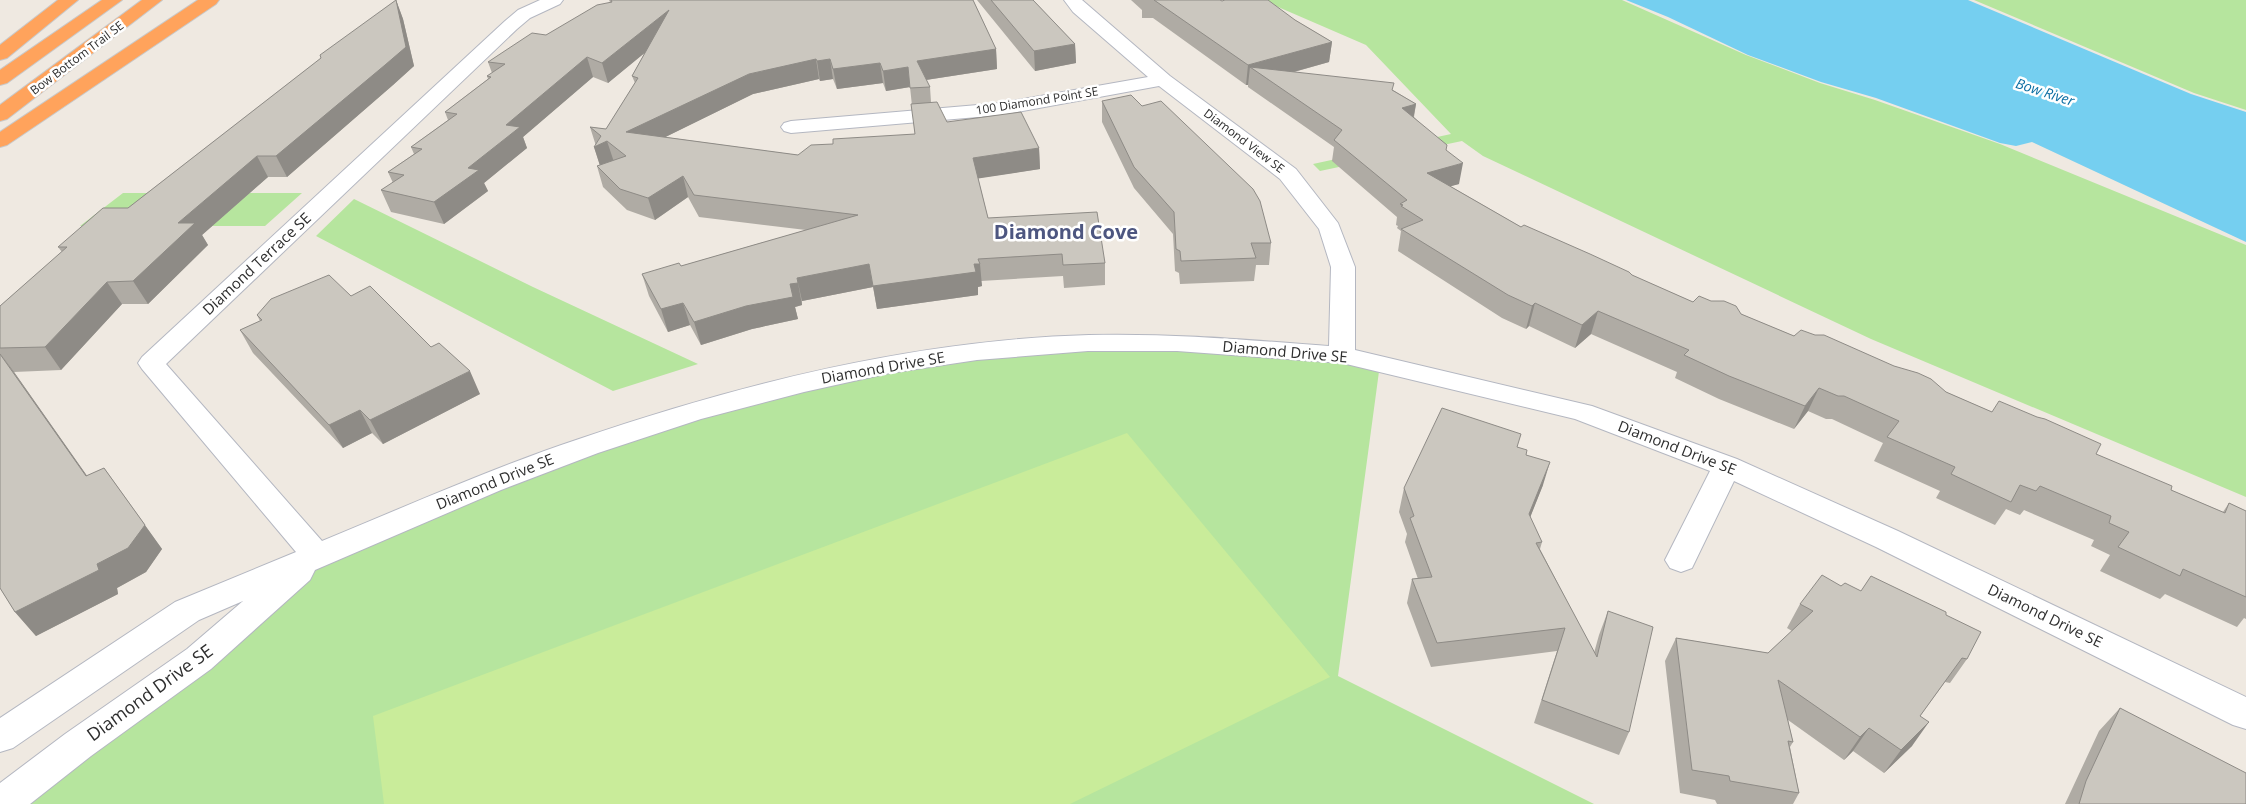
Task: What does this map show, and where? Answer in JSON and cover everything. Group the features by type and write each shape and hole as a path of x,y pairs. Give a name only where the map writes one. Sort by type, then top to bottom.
{"highway":[{"path":"0,54 69,0"},
{"name":"Bow Bottom Trail SE","path":"0,79 113,0"},
{"name":"Bow Bottom Trail SE","path":"0,115 153,0"},
{"path":"0,141 210,0"}],"street":[{"name":"Diamond Terrace SE","path":"316,556 151,363 511,24 524,14 554,0"},
{"name":"Diamond View SE","path":"1073,0 1079,8 1163,80 1288,174 1330,228 1343,267 1342,355"},
{"name":"100 Diamond Point SE","path":"791,127 1001,109 1163,80"},
{"name":"Diamond Drive SE","path":"0,737 187,611 491,483 588,446 692,412 804,383 890,365 977,352 1088,343 1176,343 1342,355 1582,412 1727,466 1887,539 2246,714"},
{"path":"1681,560 1727,466"},
{"name":"Diamond Drive SE","path":"1,804 78,745 199,659 316,556"}],"green space":[{"path":"1262,0 1622,0 1746,55 1820,83 1875,100 2000,144 2246,245 2246,497 1871,339 1483,156 1462,141 1320,171 1313,164 1451,134 1366,45"},
{"path":"1974,0 2246,0 2246,110 2194,93"},
{"path":"123,193 302,193 265,226 80,226"},
{"path":"354,199 533,287 698,364 613,391 316,236"},
{"path":"1088,343 1380,364 1338,676 1594,804 1,804 316,555 491,483 804,383"},
{"path":"1127,433 1330,677 1070,804 384,804 373,716"}],"water":[{"name":"Bow River","path":"1626,0 1968,0 2191,94 2246,112 2246,242 2032,142 2016,146 2000,143 1876,98 1821,82 1748,55 1668,17"}],"building":[{"path":"396,0 406,47 276,156 257,156 178,223 195,223 133,281 107,282 45,347 0,348 0,306 67,247 58,247 103,208 128,208 321,58 320,55"},
{"path":"611,0 973,0 996,49 917,61 930,87 910,88 908,67 883,71 880,63 833,69 830,59 817,61 816,59 749,74 626,132 798,155 811,145 833,144 833,139 915,134 911,104 937,102 947,122 1021,112 1039,148 973,158 988,218 1097,212 1105,263 1063,265 1062,254 978,259 980,264 974,264 976,272 873,286 869,264 797,278 798,283 790,284 793,297 746,306 694,322 683,303 661,309 642,274 679,263 681,266 858,215 694,195 683,176 648,198 620,189 597,166 626,156 607,141 594,147 601,136 590,127 606,129 638,78 632,76 669,10 602,63 587,57 506,125 520,127 468,168 479,170 434,202 381,190 404,175 388,172 422,149 411,147 457,114 445,112 491,77 487,76 505,64 488,62 532,33 546,35 597,5 612,2"},
{"path":"991,0 1033,0 1075,44 1034,51"},
{"path":"1154,0 1268,0 1295,20 1332,42 1248,65"},
{"path":"1250,67 1394,83 1392,90 1416,104 1402,108 1447,145 1446,150 1463,163 1427,173 1521,227 1524,225 1693,302 1699,296 1711,301 1724,301 1736,306 1741,314 1794,336 1801,330 1815,335 1824,335 1894,366 1918,373 1931,379 1946,392 1992,412 1999,401 2045,419 2101,444 2096,454 2172,486 2171,490 2225,513 2229,503 2246,511 2246,597 2183,569 2180,576 2118,547 2129,532 2109,523 2111,516 2040,486 2036,491 2020,485 2011,502 1951,474 1955,467 1887,437 1899,421 1844,396 1838,396 1819,388 1805,406 1729,376 1684,355 1689,350 1598,311 1582,325 1535,303 1532,306 1508,295 1401,229 1423,220 1401,206 1403,205 1400,204 1407,200 1334,140 1342,130"},
{"path":"1131,95 1142,106 1161,101 1253,189 1260,201 1271,243 1251,243 1256,258 1181,261 1180,251 1176,249 1174,212 1134,167 1102,101"},
{"path":"329,275 351,296 370,286 431,347 439,343 470,371 370,420 360,410 329,425 240,330 262,320 257,315 271,299"},
{"path":"0,354 86,476 104,468 145,525 128,548 97,564 99,570 15,612 0,588"},
{"path":"1442,408 1521,434 1517,447 1527,450 1526,455 1550,462 1529,514 1542,542 1536,543 1597,657 1608,611 1653,627 1629,732 1542,700 1565,628 1437,643 1412,579 1432,577 1410,518 1414,516 1404,488"},
{"path":"1822,575 1841,586 1845,583 1861,591 1871,576 1946,612 1946,615 1981,632 1967,659 1962,658 1920,716 1929,722 1901,750 1869,728 1860,737 1778,680 1793,742 1788,741 1799,793 1730,781 1729,776 1692,770 1676,638 1768,653 1813,611 1800,604"},
{"path":"2120,708 2246,773 2246,804 2079,804 2086,781"}],"district":[{"name":"Diamond Cove","path":"1066,232"}]}
